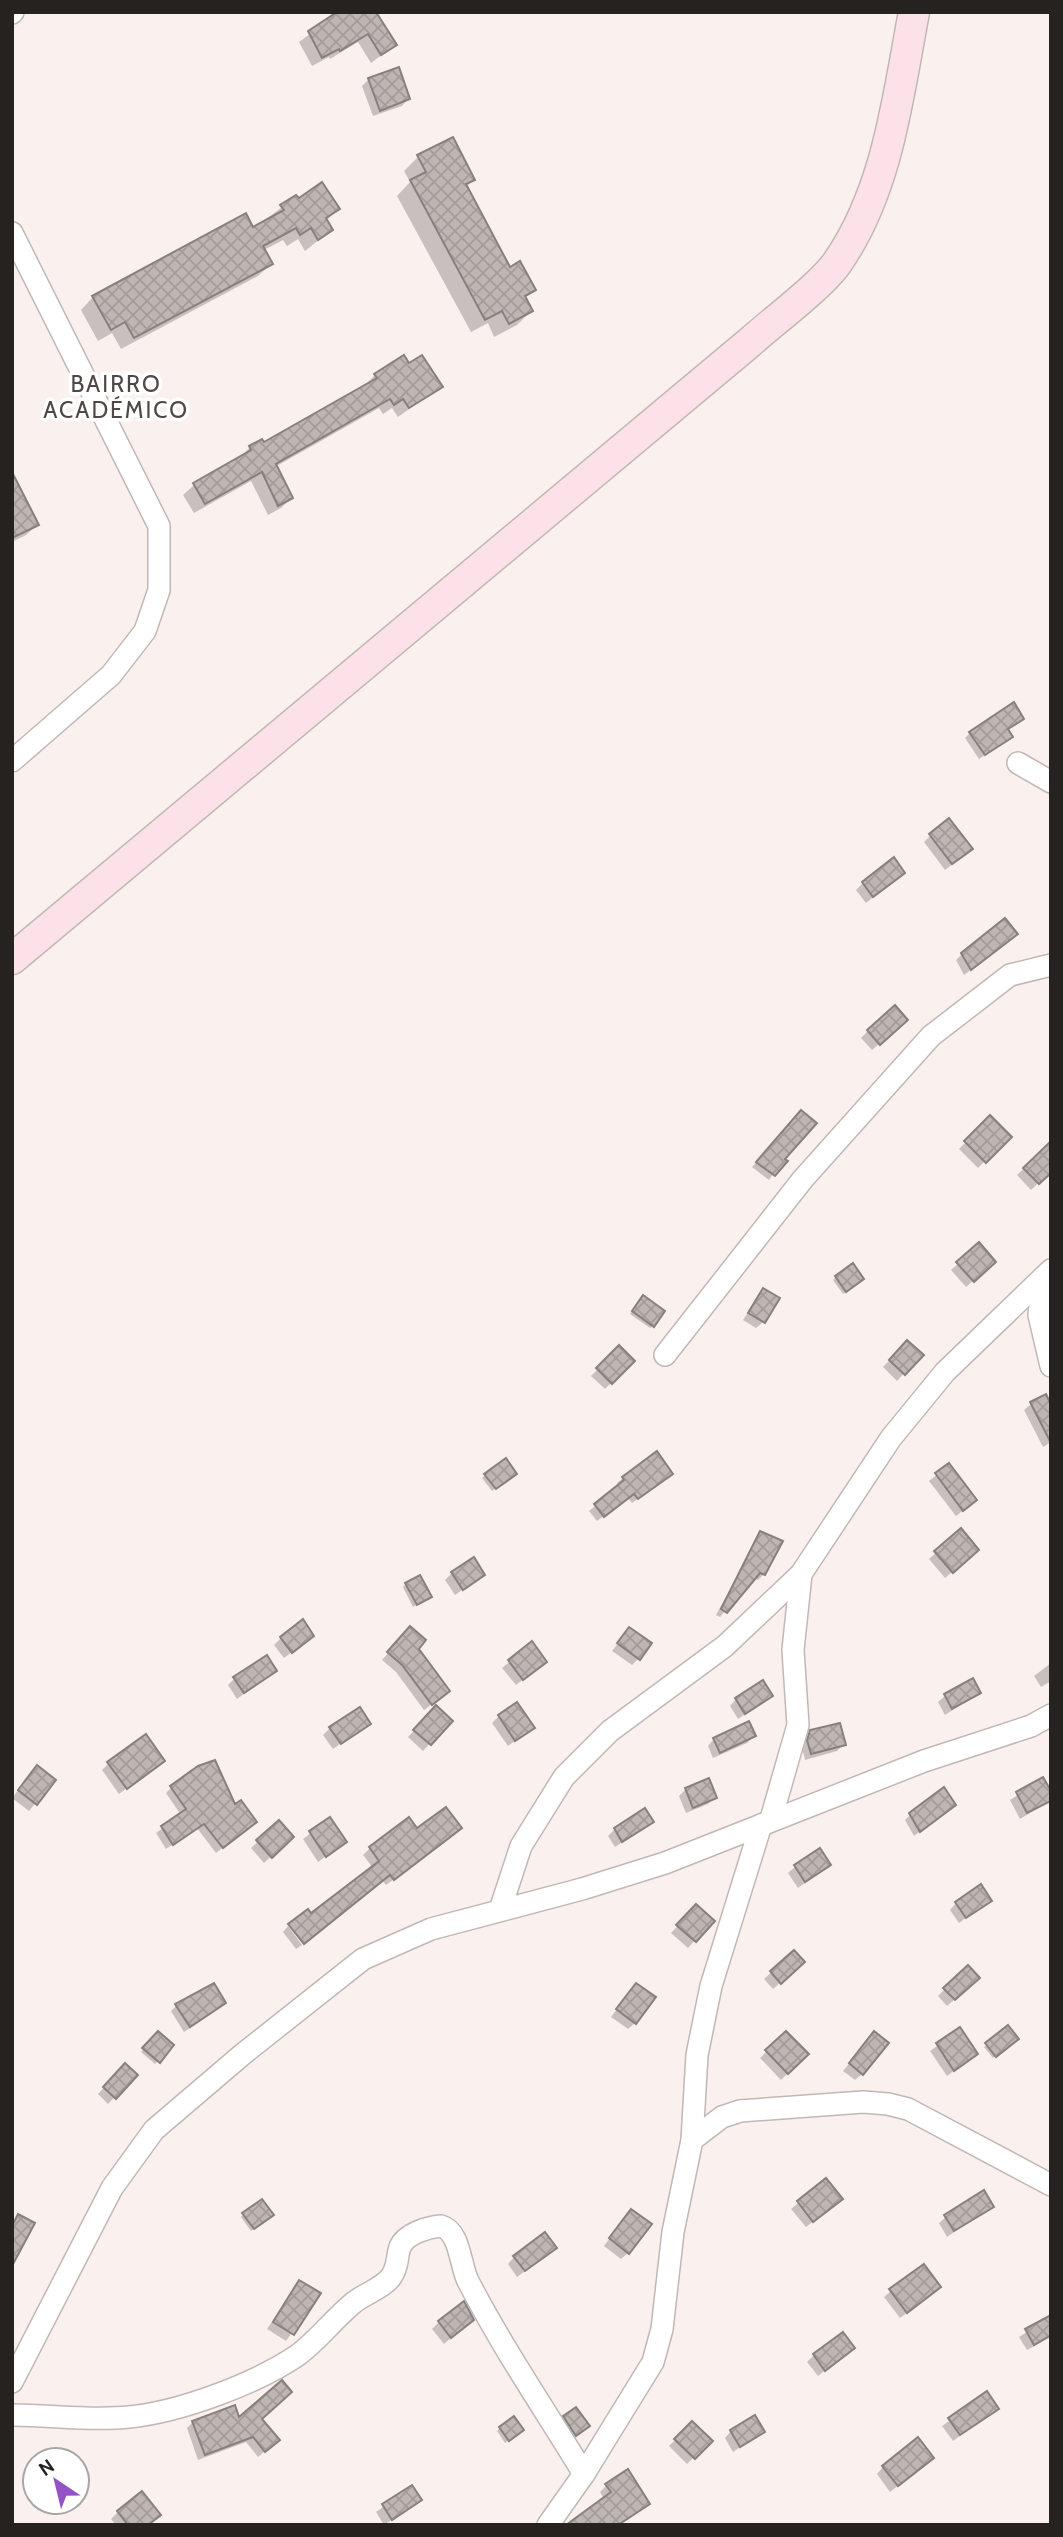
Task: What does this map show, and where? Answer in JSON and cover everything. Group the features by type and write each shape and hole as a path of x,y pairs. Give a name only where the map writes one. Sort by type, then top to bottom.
{"street":[{"path":"12,959 728,361 839,262 865,211 883,163 914,12"},
{"path":"12,233 159,526 159,590 145,631 111,674 12,761"},
{"path":"1018,763 1051,782"},
{"path":"665,1355 803,1179 931,1036 1010,975 1051,965"},
{"path":"1047,1274 1040,1315 1051,1366"},
{"path":"500,1910 521,1846 564,1777 610,1731 725,1646 801,1574 891,1438 937,1382 1047,1274"},
{"path":"548,2525 584,2474 653,2362 662,2329 673,2232 692,2140 697,2055 710,1986 798,1725 793,1650 801,1574"},
{"path":"12,2382 112,2188 154,2130 243,2054 363,1959 430,1929 582,1889 665,1863 924,1761 1031,1726 1051,1715"},
{"path":"692,2140 722,2118 740,2111 874,2102 908,2109 1051,2185"},
{"path":"12,2415 51,2415 86,2419 157,2413 270,2372 299,2354 354,2302 390,2278 399,2263 400,2246 405,2241 419,2231 441,2226 455,2238 461,2267 480,2304 584,2474"}],"building":[{"path":"337,12 376,12 397,45 381,55 368,34 340,51 339,49 322,58 308,31"},
{"path":"399,67 410,99 380,111 368,78"},
{"path":"453,137 475,180 466,184 510,267 520,261 536,290 525,296 533,311 509,324 502,311 485,320 410,180 426,172 417,155"},
{"path":"322,182 340,209 326,218 333,230 318,240 311,228 300,235 296,228 263,246 273,264 134,338 125,322 111,330 92,296 246,213 253,227 284,210 280,205 296,195 299,198"},
{"path":"404,355 409,363 422,355 443,387 409,408 403,399 394,405 390,399 276,464 293,498 278,506 262,472 205,504 193,483 251,450 249,446 262,439 264,442 377,378 374,374"},
{"path":"12,472 39,525 12,538"},
{"path":"1014,702 1024,719 1008,729 1013,737 985,755 969,732"},
{"path":"949,818 973,849 952,864 929,834"},
{"path":"894,857 905,873 873,897 862,882"},
{"path":"1005,918 1018,934 971,970 961,953"},
{"path":"895,1005 908,1020 880,1045 867,1030"},
{"path":"801,1110 817,1123 785,1159 788,1161 775,1176 756,1162"},
{"path":"990,1115 1012,1137 986,1163 964,1141"},
{"path":"1051,1141 1051,1173 1039,1184 1023,1168"},
{"path":"979,1242 996,1262 974,1282 956,1262"},
{"path":"853,1263 864,1279 846,1292 835,1276"},
{"path":"763,1288 780,1298 765,1323 748,1313"},
{"path":"643,1295 665,1311 654,1327 632,1311"},
{"path":"907,1340 924,1355 905,1375 889,1360"},
{"path":"619,1345 635,1361 612,1384 596,1368"},
{"path":"1046,1394 1051,1405 1051,1443 1030,1402"},
{"path":"657,1451 673,1474 638,1499 634,1494 604,1517 594,1504 624,1480 622,1477"},
{"path":"506,1458 517,1474 496,1489 484,1474"},
{"path":"949,1463 977,1500 963,1511 935,1473"},
{"path":"961,1528 979,1550 953,1573 934,1551"},
{"path":"760,1531 783,1541 765,1575 760,1573 727,1613 721,1609"},
{"path":"474,1557 485,1575 463,1590 451,1572"},
{"path":"420,1575 432,1597 417,1605 405,1583"},
{"path":"303,1619 314,1636 292,1653 280,1637"},
{"path":"410,1626 426,1640 419,1649 450,1691 432,1705 402,1665 387,1652"},
{"path":"629,1627 652,1643 640,1660 617,1643"},
{"path":"532,1641 547,1662 523,1680 508,1660"},
{"path":"267,1655 277,1671 244,1693 233,1677"},
{"path":"973,1678 981,1693 952,1709 944,1694"},
{"path":"763,1680 773,1696 745,1714 735,1698"},
{"path":"517,1702 535,1728 515,1741 498,1715"},
{"path":"436,1705 453,1721 431,1745 413,1730"},
{"path":"360,1707 371,1724 341,1744 329,1727"},
{"path":"749,1721 756,1736 720,1753 713,1738"},
{"path":"840,1723 846,1745 811,1754 807,1740 810,1730"},
{"path":"146,1734 165,1761 127,1789 107,1762"},
{"path":"215,1760 235,1804 241,1800 257,1822 223,1848 204,1824 173,1845 161,1826 186,1809 170,1786 198,1766"},
{"path":"37,1765 56,1780 37,1805 18,1790"},
{"path":"1043,1777 1051,1791 1051,1801 1027,1813 1016,1792"},
{"path":"709,1778 717,1798 693,1808 685,1788"},
{"path":"944,1787 956,1805 920,1832 909,1813"},
{"path":"446,1807 462,1828 394,1880 390,1875 304,1944 288,1924 308,1909 311,1913 379,1861 369,1847 409,1817 417,1828"},
{"path":"645,1808 654,1822 622,1842 614,1828"},
{"path":"330,1817 347,1842 326,1857 309,1831"},
{"path":"279,1820 294,1837 272,1858 256,1840"},
{"path":"820,1848 831,1865 805,1882 794,1865"},
{"path":"981,1884 992,1901 966,1918 955,1902"},
{"path":"696,1904 715,1921 696,1942 676,1925"},
{"path":"794,1950 805,1962 781,1984 770,1971"},
{"path":"968,1965 980,1978 955,2000 943,1988"},
{"path":"214,1983 226,2003 190,2027 175,2004"},
{"path":"636,1983 656,1997 636,2024 616,2009"},
{"path":"1008,2025 1019,2039 996,2057 985,2043"},
{"path":"960,2027 978,2054 954,2071 936,2043"},
{"path":"158,2031 174,2045 160,2063 142,2048"},
{"path":"786,2031 809,2054 788,2074 765,2050"},
{"path":"874,2031 889,2043 863,2075 849,2063"},
{"path":"125,2063 138,2075 116,2099 103,2087"},
{"path":"826,2178 843,2199 813,2222 797,2201"},
{"path":"984,2190 994,2207 954,2231 944,2215"},
{"path":"262,2199 274,2215 254,2229 242,2213"},
{"path":"631,2209 652,2224 629,2254 609,2238"},
{"path":"18,2214 35,2223 12,2266 12,2226"},
{"path":"545,2232 557,2248 525,2271 513,2256"},
{"path":"924,2264 941,2287 907,2313 889,2289"},
{"path":"299,2280 321,2293 294,2335 273,2322"},
{"path":"464,2301 474,2320 451,2338 438,2321"},
{"path":"1051,2315 1051,2335 1034,2345 1025,2329"},
{"path":"843,2332 855,2348 825,2371 813,2354"},
{"path":"282,2380 292,2392 262,2419 280,2440 265,2452 253,2437 205,2455 192,2421 235,2405 239,2417"},
{"path":"987,2391 999,2409 960,2435 948,2418"},
{"path":"576,2407 590,2426 576,2436 563,2416"},
{"path":"755,2415 765,2432 740,2447 730,2430"},
{"path":"514,2416 524,2430 509,2441 499,2427"},
{"path":"692,2421 713,2441 695,2459 674,2439"},
{"path":"918,2437 934,2458 898,2486 882,2466"},
{"path":"628,2469 650,2504 618,2525 566,2525 611,2492 605,2484"},
{"path":"412,2485 422,2500 392,2520 382,2504"},
{"path":"142,2491 161,2515 148,2525 128,2525 117,2511"}],"district":[{"name":"BAIRRO ACADÉMICO","path":"116,397"}]}
